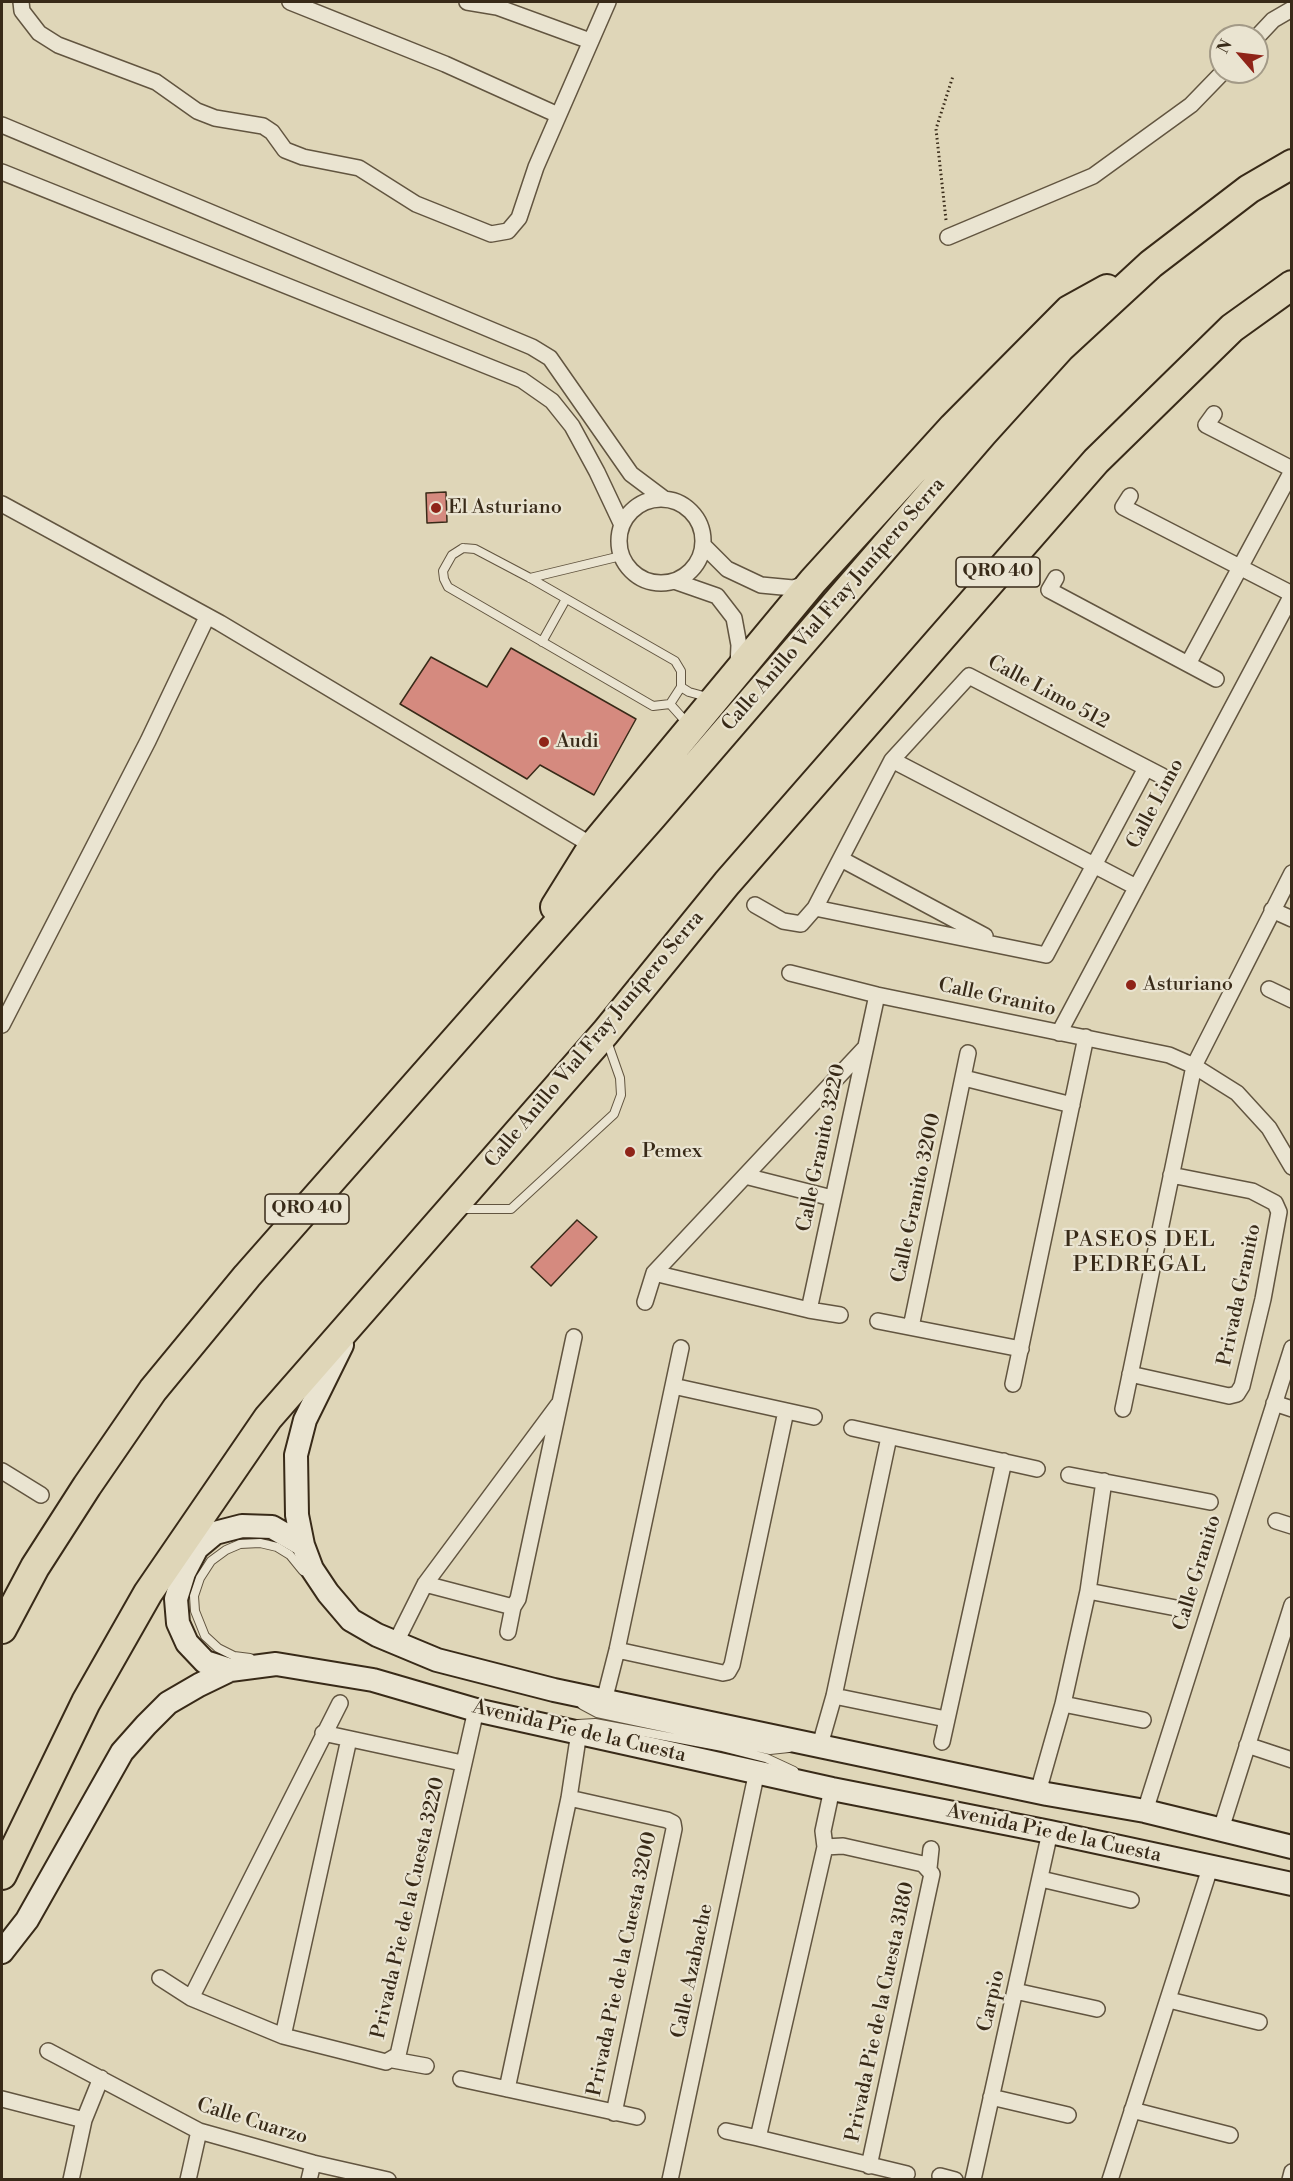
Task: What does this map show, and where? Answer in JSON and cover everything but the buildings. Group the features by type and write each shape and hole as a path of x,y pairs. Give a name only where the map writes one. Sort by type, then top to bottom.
{"highway":[{"name":"Calle Anillo Vial Fray Junípero Serra","path":"2,1629 35,1567 153,1390 247,1276 506,985 983,433 1060,348 1151,264 1249,189 1292,164"},
{"path":"506,985 593,846 813,581 953,428 1070,310 1151,264"},
{"name":"Calle Anillo Vial Fray Junípero Serra","path":"2,1875 86,1702 148,1593 268,1418 605,1033 727,883 1096,461 1232,328 1292,285"}],"main road":[{"name":"Avenida Pie de la Cuesta","path":"371,1298 334,1359 305,1420 296,1455 297,1515 303,1545 312,1569 328,1593 351,1620 395,1644 437,1660 554,1690 1038,1792 1145,1811 1292,1847"},
{"path":"230,1670 205,1662 187,1643 178,1623 176,1599 184,1573 197,1548 215,1533 242,1526 272,1527 303,1545"},
{"name":"Avenida Pie de la Cuesta","path":"2,1952 27,1920 122,1752 168,1703 230,1670 276,1664 373,1680 476,1710 832,1789 1050,1832 1292,1884"}],"street":[{"path":"21,2 22,11 39,33 58,45 156,82 197,111 215,118 268,128 285,150 303,157 359,168 416,204 491,234 508,231 519,218 558,114 608,2"},
{"path":"290,2 445,64 558,114"},
{"path":"467,2 506,10 590,41"},
{"path":"1269,24 1292,9"},
{"path":"948,237 1093,176 1191,105 1211,84"},
{"path":"2,125 532,347 550,358 631,474 663,498 680,503 694,514 702,530 703,545 698,561 688,573 674,581 658,583 642,579 630,570 621,556 618,540 622,525 630,511 645,501 663,498"},
{"path":"2,172 522,380 552,401 572,426 622,525"},
{"path":"1188,664 1292,470 1206,425 1214,414"},
{"path":"1130,496 1123,507 1292,595"},
{"path":"2,504 207,617 593,846"},
{"path":"703,545 727,569 761,585 793,588 813,581"},
{"path":"1056,578 1049,590 1216,679"},
{"path":"674,581 717,596 734,618 739,645 738,669"},
{"name":"Calle Limo","path":"1059,1033 1292,595"},
{"path":"2,1025 148,741 207,617"},
{"name":"Calle Limo 512","path":"755,905 783,921 801,924 815,908 892,760 969,675 1162,776"},
{"path":"892,760 1136,887"},
{"path":"815,908 1046,955 1146,768"},
{"path":"841,859 998,944"},
{"path":"1123,1409 1194,1066 1292,873"},
{"path":"1272,910 1292,919"},
{"name":"Calle Granito","path":"790,973 877,995 1169,1055 1194,1066 1237,1093 1269,1128 1292,1167"},
{"path":"1269,989 1292,1000"},
{"name":"Calle Granito 3220","path":"809,1310 877,995"},
{"path":"1013,1384 1086,1037"},
{"path":"645,1302 654,1273 864,1049"},
{"name":"Calle Granito 3200","path":"911,1327 968,1053"},
{"path":"964,1078 1072,1105"},
{"name":"Privada Granito","path":"1130,1374 1229,1396 1237,1394 1242,1386 1263,1299 1279,1212 1275,1203 1252,1191 1171,1175"},
{"path":"745,1176 832,1198"},
{"path":"654,1273 809,1310 840,1315"},
{"path":"878,1321 1021,1350"},
{"path":"508,1632 513,1607 518,1599 574,1336"},
{"path":"604,1701 617,1650 681,1348"},
{"name":"Calle Granito","path":"1145,1811 1292,1348"},
{"path":"673,1386 814,1417"},
{"path":"395,1644 425,1584 562,1401"},
{"path":"1274,1403 1292,1409"},
{"path":"617,1650 723,1673 728,1672 732,1665 786,1411"},
{"path":"852,1428 1037,1469"},
{"path":"820,1745 834,1696 890,1437"},
{"path":"942,1742 1004,1461"},
{"path":"2,1471 41,1494"},
{"path":"1069,1475 1210,1502"},
{"path":"1038,1792 1063,1704 1088,1591 1104,1481"},
{"path":"1276,1521 1292,1526"},
{"path":"425,1584 513,1607"},
{"path":"1088,1591 1176,1608"},
{"path":"1221,1829 1247,1745 1286,1641 1292,1605"},
{"path":"834,1696 946,1719"},
{"path":"190,1998 340,1703"},
{"path":"1063,1704 1143,1720"},
{"name":"Privada Pie de la Cuesta 3220","path":"393,2060 398,2055 462,1763 476,1710"},
{"path":"507,2089 569,1798 579,1732"},
{"name":"Privada Pie de la Cuesta 3220","path":"323,1733 462,1763"},
{"path":"283,2036 349,1739"},
{"path":"1247,1745 1292,1760"},
{"name":"Calle Azabache","path":"670,2180 757,1771"},
{"path":"758,2138 825,1847 823,1831 832,1789"},
{"name":"Privada Pie de la Cuesta 3200","path":"569,1798 667,1820 672,1823 674,1829 614,2113"},
{"name":"Carpio","path":"973,2180 1050,1832"},
{"name":"Privada Pie de la Cuesta 3180","path":"825,1847 843,1846 923,1864 932,1874 869,2166"},
{"name":"Privada Pie de la Cuesta 3180","path":"929,1868 931,1849"},
{"path":"1110,2180 1210,1868"},
{"path":"1041,1879 1131,1900"},
{"name":"Privada Pie de la Cuesta 3220","path":"160,1978 190,1998 283,2036 386,2062 393,2060 426,2066"},
{"path":"1015,1990 1096,2009"},
{"path":"1169,2000 1259,2022"},
{"name":"Calle Cuarzo","path":"48,2051 199,2131 313,2163 388,2180"},
{"path":"71,2180 84,2120 100,2078"},
{"name":"Privada Pie de la Cuesta 3200","path":"461,2079 637,2117"},
{"path":"991,2097 1068,2115"},
{"path":"2,2099 84,2120"},
{"path":"1132,2110 1230,2135"},
{"path":"188,2180 199,2131"},
{"name":"Privada Pie de la Cuesta 3180","path":"726,2131 906,2174"},
{"path":"309,2180 313,2163"},
{"path":"1290,2180 1292,2172"},
{"path":"940,2176 955,2180"}],"lane":[{"path":"463,548 475,549 675,660 681,671 681,687 670,704 653,706 448,586 443,570 452,555 463,548"},
{"path":"530,578 621,556"},
{"path":"542,642 566,599"},
{"path":"681,687 698,696 717,697"},
{"path":"670,704 690,727"},
{"path":"451,1208 511,1209 614,1114 621,1095 620,1078 605,1033"},
{"path":"276,1664 234,1656 218,1648 205,1636 195,1611 195,1596 200,1578 211,1562 225,1550 240,1544 260,1543 277,1547 290,1555 309,1582"},
{"path":"326,1606 351,1620"},
{"path":"554,1690 597,1713 770,1750 820,1745"},
{"path":"553,1726 595,1723 723,1747 766,1758 832,1789"}],"path":[{"path":"948,237 936,129 953,76"}],"place":[{"name":"El Asturiano","path":"436,508"},
{"name":"Audi","path":"544,742"},
{"name":"Asturiano","path":"1131,985"},
{"name":"Pemex","path":"630,1152"}],"district":[{"name":"PASEOS DEL PEDREGAL","path":"1140,1254"}]}
